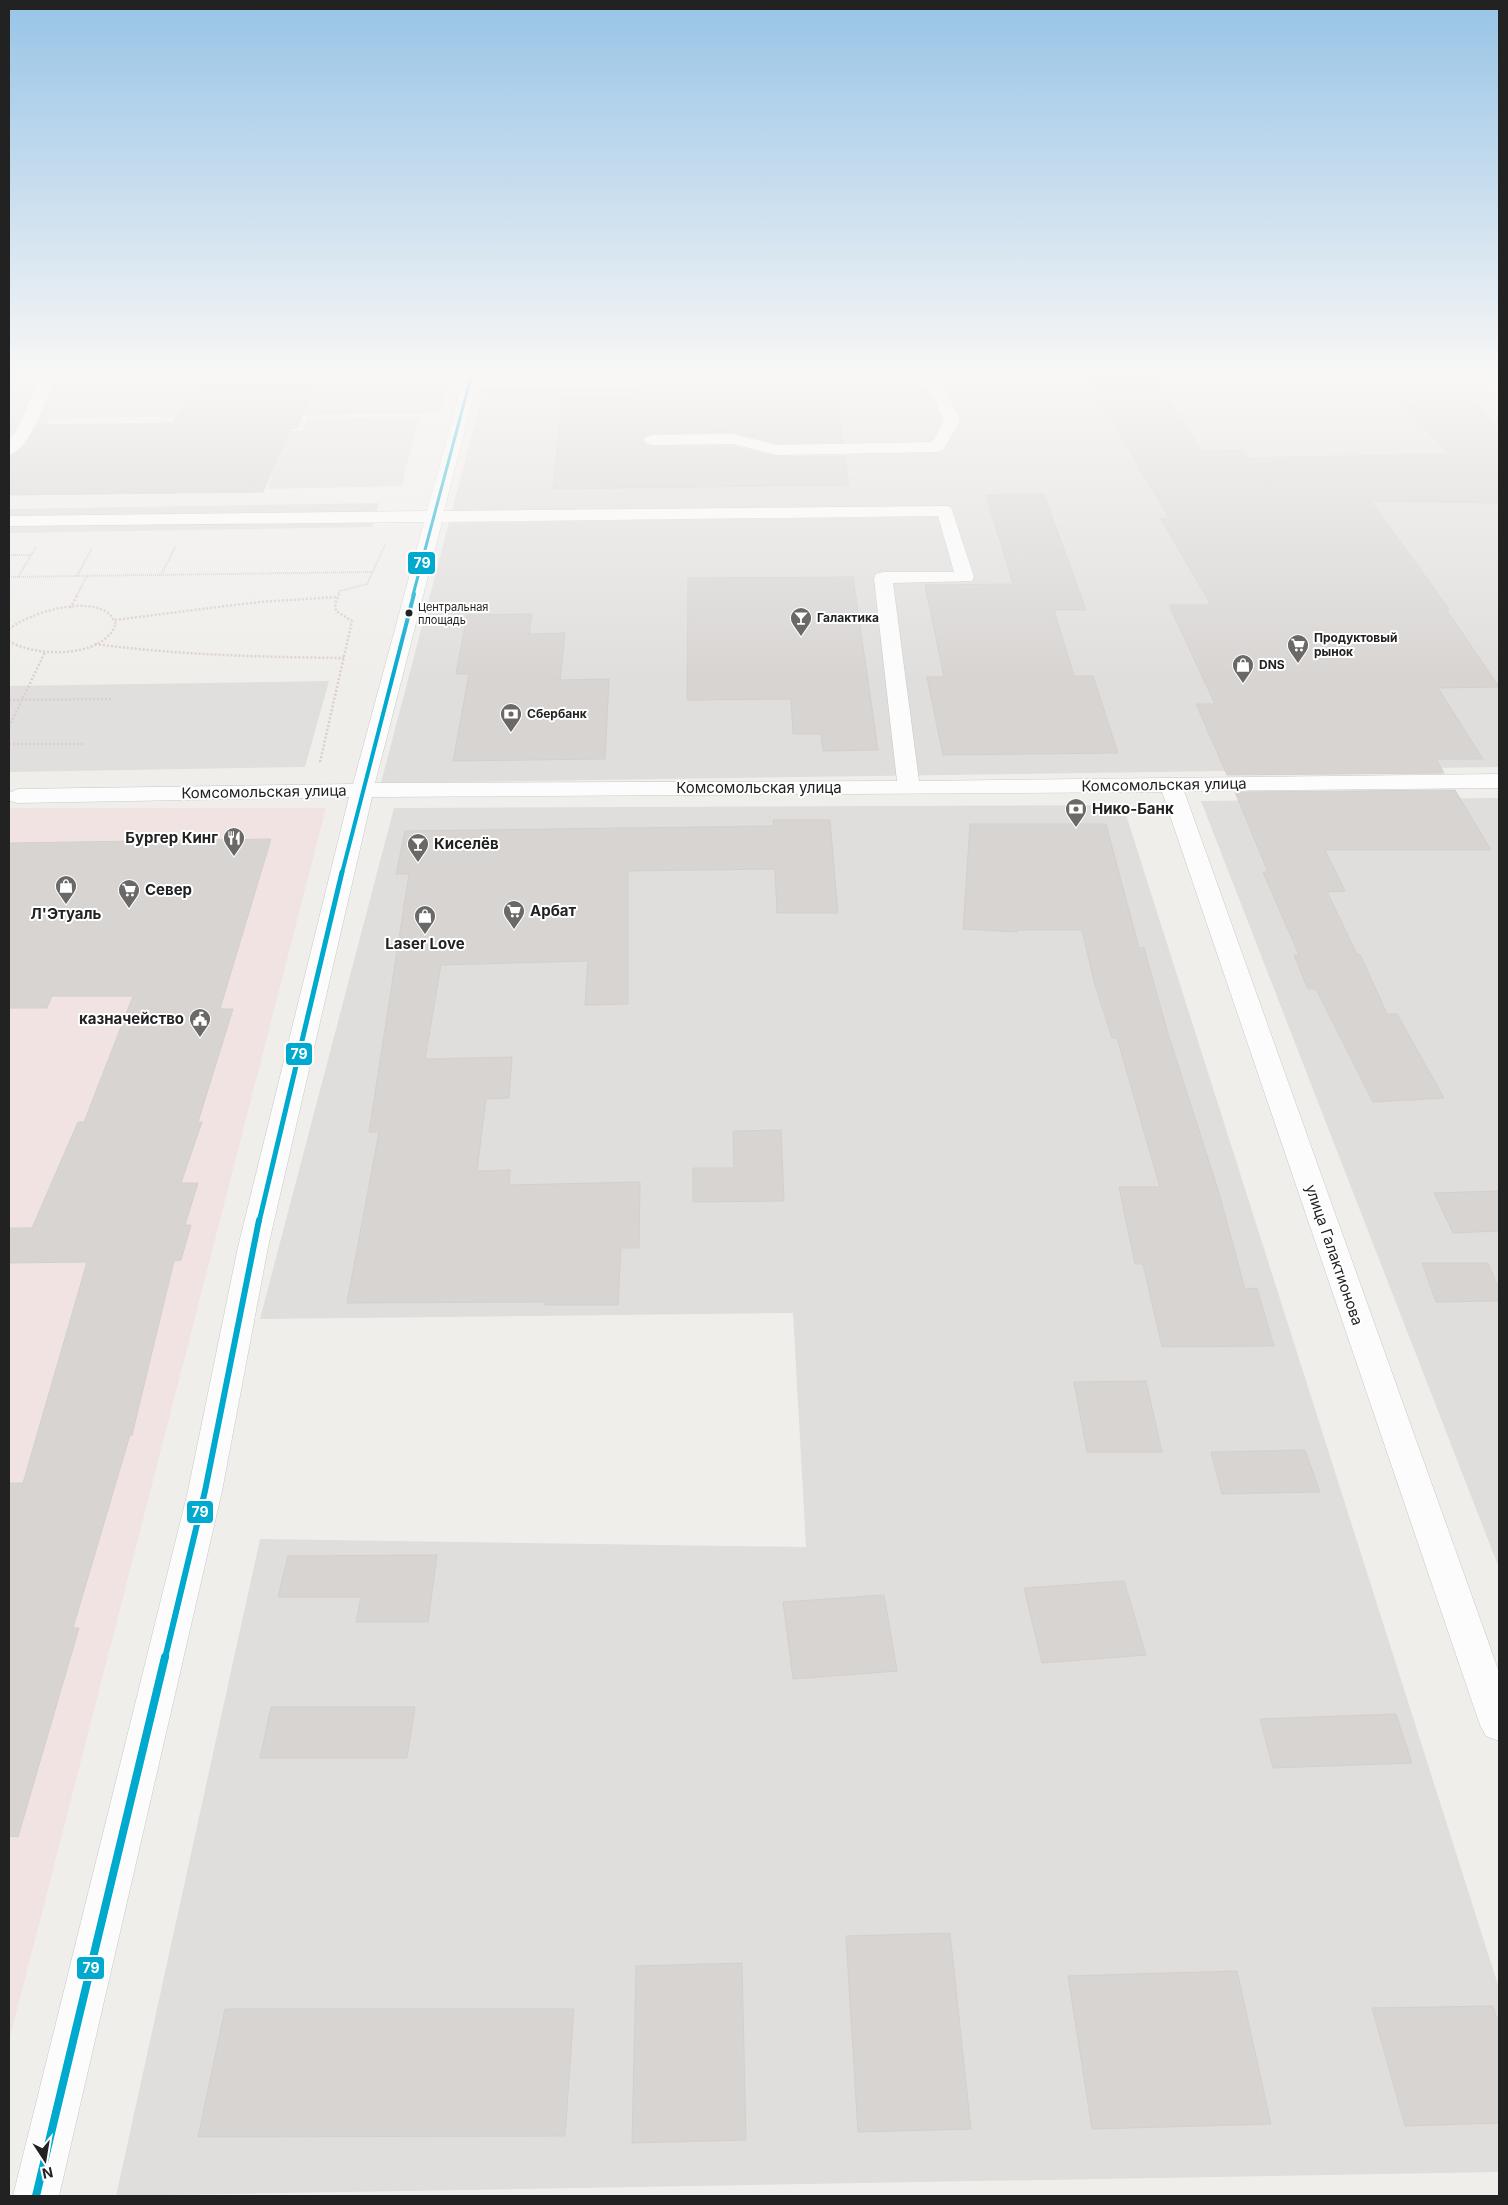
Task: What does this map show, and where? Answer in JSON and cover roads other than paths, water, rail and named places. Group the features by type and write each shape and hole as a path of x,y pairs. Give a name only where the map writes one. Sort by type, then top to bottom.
{"street":[{"path":"36,2196 205,1491 253,1247 362,790 445,476"},
{"path":"9,520 434,517 945,510 966,577 883,578 909,788"},
{"name":"Комсомольская улица","path":"18,796 362,790 909,788 1499,781"},
{"name":"улица Галактионова","path":"1170,785 1499,1725"}],"place":[{"name":"Центральная площадь","path":"409,613"},
{"name":"Галактика","path":"801,637"},
{"name":"Продуктовый рынок","path":"1298,664"},
{"name":"DNS","path":"1243,684"},
{"name":"Сбербанк","path":"511,733"},
{"name":"Нико-Банк","path":"1076,828"},
{"name":"Бургер Кинг","path":"234,857"},
{"name":"Киселёв","path":"418,863"},
{"name":"Л'Этуаль","path":"66,905"},
{"name":"Север","path":"129,909"},
{"name":"Арбат","path":"514,930"},
{"name":"Laser Love","path":"425,935"},
{"name":"казначейство","path":"200,1038"}]}
